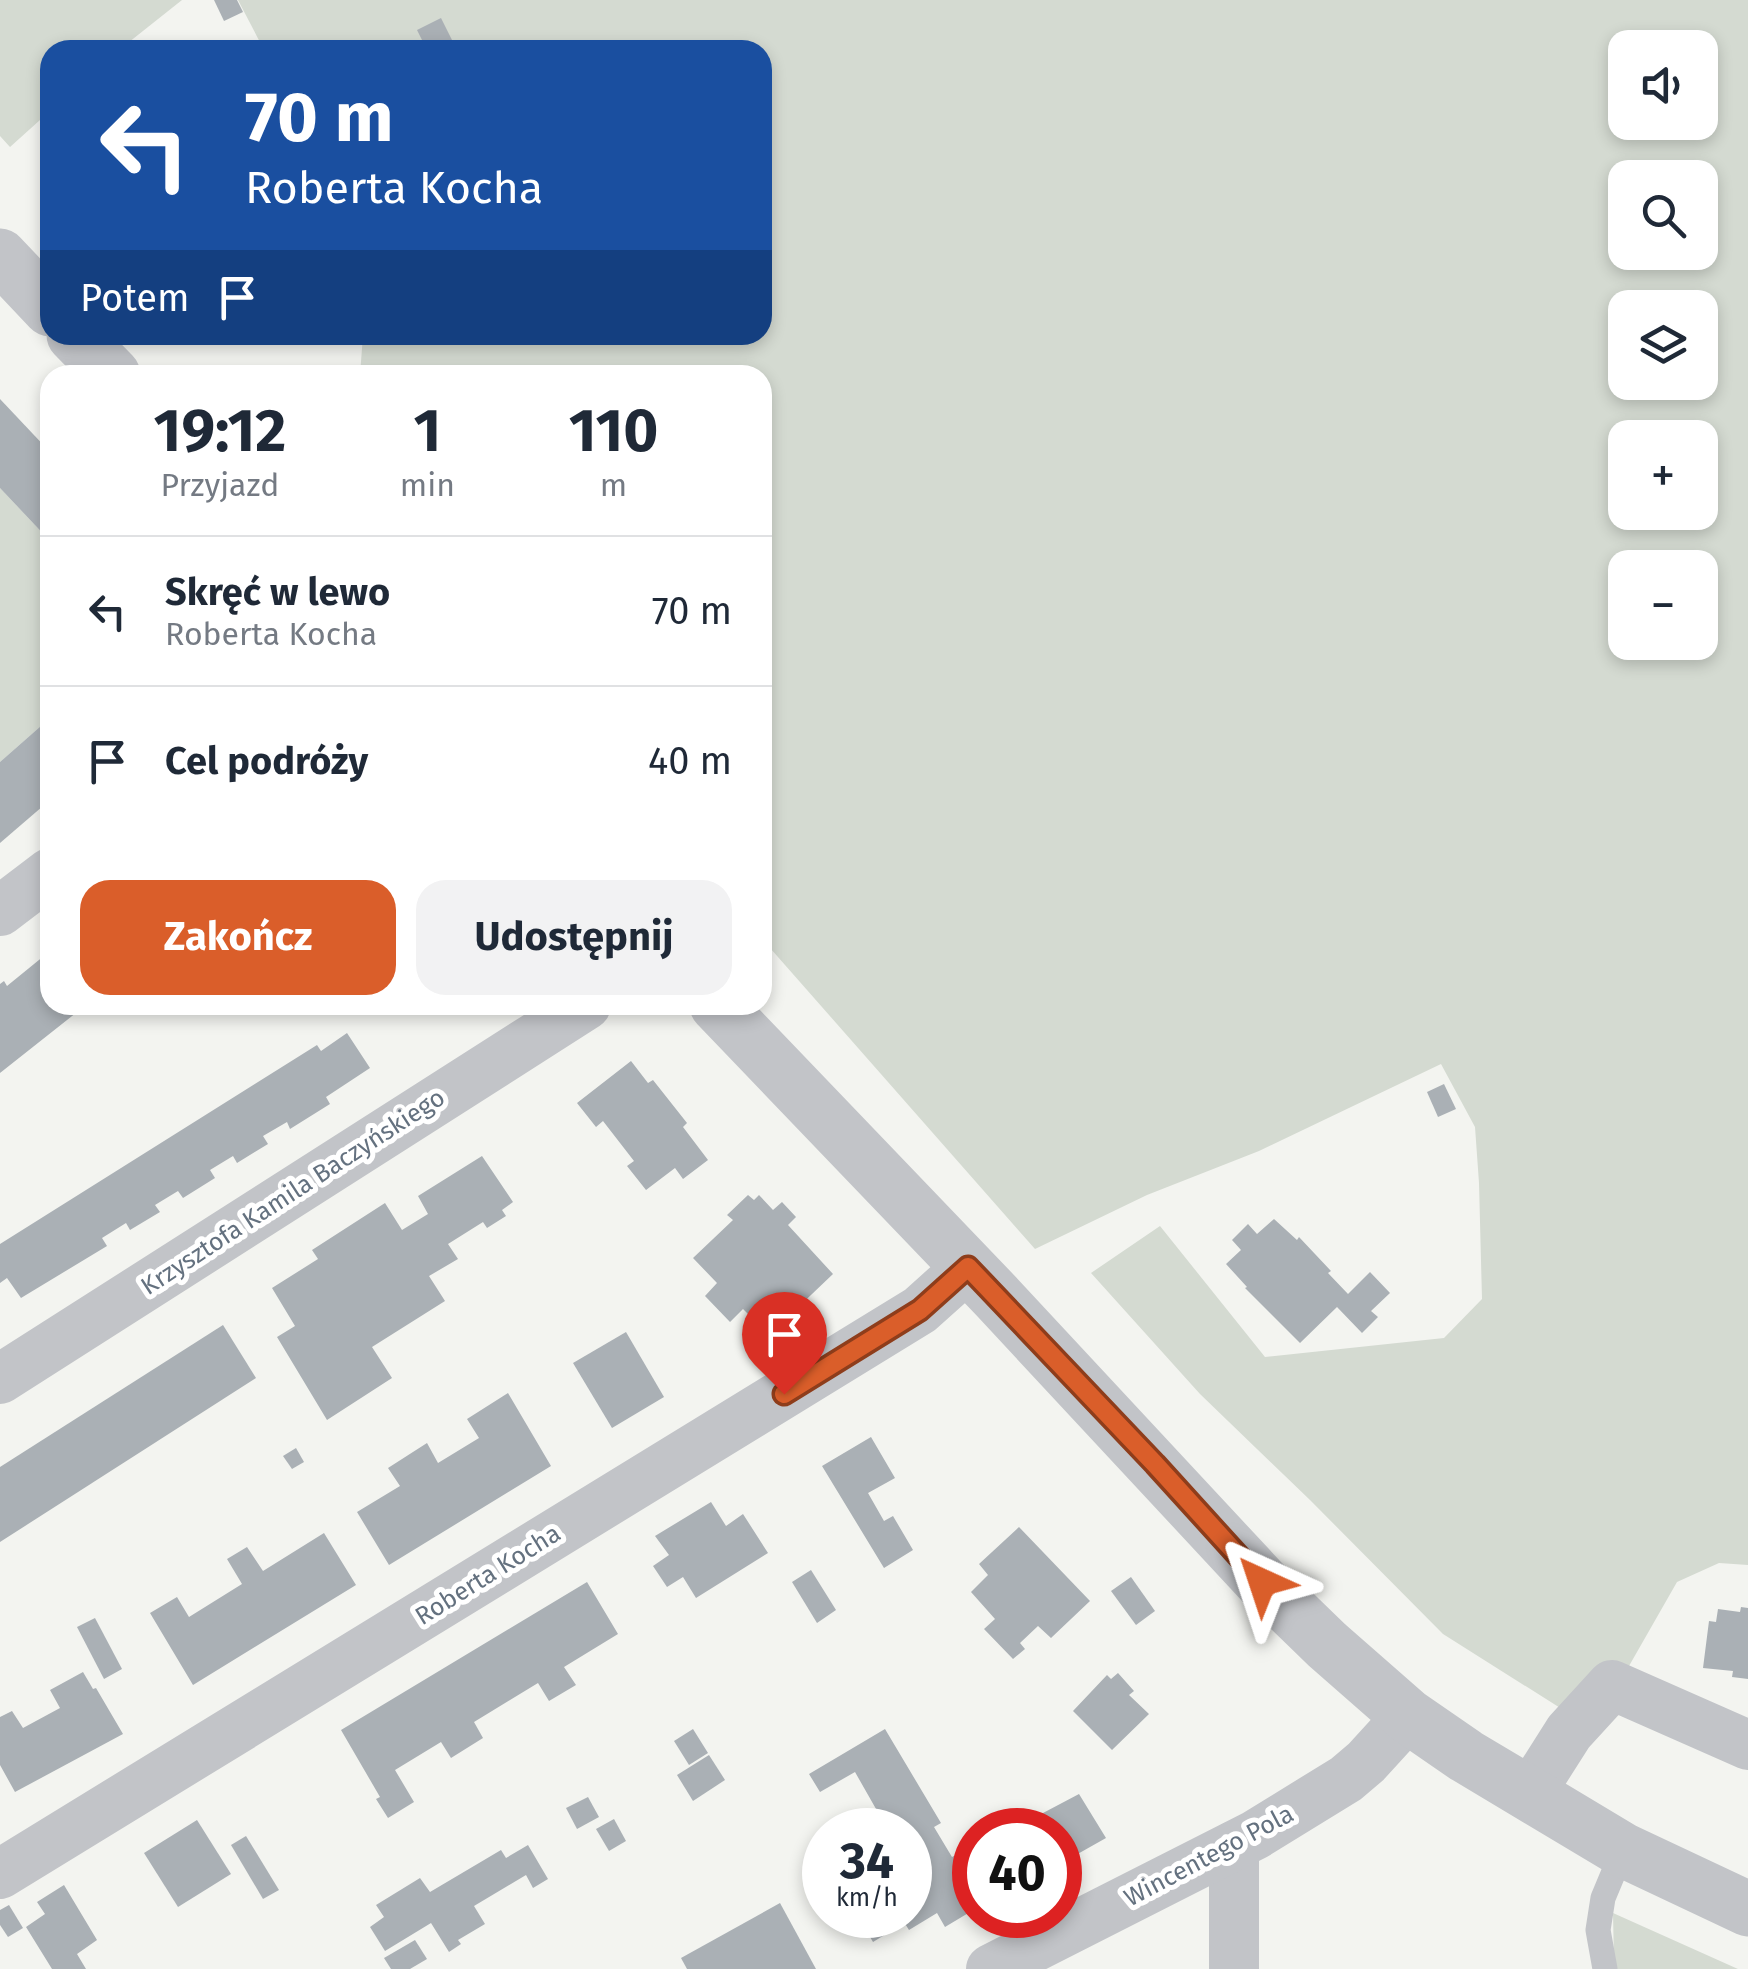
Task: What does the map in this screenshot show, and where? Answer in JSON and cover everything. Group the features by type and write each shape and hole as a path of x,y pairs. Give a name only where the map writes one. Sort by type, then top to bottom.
{"street":[{"path":"0,256 40,298"},
{"path":"84,345 103,365"},
{"path":"0,911 40,881"},
{"name":"Krzysztofa Kamila Baczyńskiego","path":"0,1379 570,1015"},
{"path":"727,1015 1155,1464 1262,1582 1408,1716 1466,1756 1623,1850 1748,1909"},
{"name":"Roberta Kocha","path":"0,1874 920,1310 968,1267"},
{"path":"1529,1795 1569,1732 1612,1685 1748,1746"},
{"name":"Wincentego Pola","path":"991,1969 1234,1846 1346,1778 1408,1716"},
{"path":"1234,1846 1234,1969"}],"lane":[{"path":"1606,1969 1598,1930 1603,1898 1623,1850"}],"shaded area":[{"path":"0,0 182,0 132,40 40,40 40,120 10,147 0,136"},
{"path":"238,0 1748,0 1748,1565 1719,1563 1677,1582 1625,1673 1565,1711 1443,1634 1200,1394 1091,1273 1160,1226 1265,1357 1444,1338 1482,1299 1475,1127 1441,1064 1259,1151 1147,1195 1035,1249 772,950 772,365 361,365 362,345 772,345 772,40 259,40"},
{"path":"0,488 40,530 40,727 0,762"},
{"path":"1613,1913 1738,1969 1598,1969 1614,1963"}],"building":[{"path":"214,0 237,0 243,12 224,21"},
{"path":"441,18 452,40 422,40 417,30"},
{"path":"0,399 40,441 40,530 0,488"},
{"path":"40,727 40,809 0,843 0,762"},
{"path":"40,959 40,1015 73,1015 0,1073 0,984 4,981 7,986"},
{"path":"347,1033 370,1068 326,1097 330,1104 290,1129 287,1122 263,1136 268,1144 237,1163 233,1156 210,1170 215,1178 183,1198 178,1191 155,1205 160,1212 130,1230 126,1223 102,1238 107,1246 21,1298 7,1278 0,1283 0,1244 317,1045 321,1051"},
{"path":"631,1061 648,1083 653,1080 687,1123 683,1127 708,1160 683,1179 675,1168 646,1190 627,1166 634,1161 603,1121 596,1127 577,1103"},
{"path":"1444,1084 1456,1109 1438,1117 1427,1092"},
{"path":"482,1156 513,1202 502,1210 506,1216 487,1228 483,1222 448,1244 458,1259 429,1276 445,1301 372,1347 392,1378 327,1420 277,1337 295,1326 272,1288 318,1259 312,1250 385,1203 402,1230 428,1214 418,1196"},
{"path":"748,1195 754,1200 759,1195 773,1210 782,1202 796,1217 788,1225 833,1274 769,1335 743,1309 730,1322 705,1296 717,1283 693,1258 733,1220 727,1215"},
{"path":"1274,1219 1297,1240 1299,1237 1348,1294 1370,1272 1390,1293 1371,1311 1378,1317 1362,1333 1337,1307 1300,1343 1226,1264 1241,1250 1232,1240 1248,1224 1257,1234"},
{"path":"223,1325 256,1378 0,1542 0,1467"},
{"path":"626,1332 664,1397 612,1428 573,1363"},
{"path":"508,1393 551,1466 389,1565 357,1512 400,1486 388,1468 427,1443 438,1463 479,1438 467,1419"},
{"path":"871,1437 895,1478 868,1493 884,1521 893,1516 913,1550 884,1568 822,1466"},
{"path":"296,1448 304,1462 292,1469 283,1456"},
{"path":"711,1502 726,1526 743,1514 768,1553 696,1598 683,1577 667,1587 653,1566 669,1555 655,1536"},
{"path":"1019,1527 1090,1601 1051,1638 1038,1626 1020,1643 1025,1649 1013,1659 984,1629 995,1619 971,1592 988,1575 979,1564"},
{"path":"324,1533 356,1585 193,1685 150,1613 177,1597 189,1617 242,1584 227,1559 247,1547 263,1571"},
{"path":"811,1570 836,1610 817,1623 792,1582"},
{"path":"1131,1577 1155,1611 1136,1625 1111,1591"},
{"path":"587,1582 618,1634 564,1667 576,1685 549,1701 538,1683 474,1722 483,1738 451,1758 441,1742 395,1770 414,1802 388,1818 341,1730"},
{"path":"1741,1607 1748,1608 1748,1679 1732,1677 1733,1671 1703,1668 1709,1621 1716,1622 1718,1609 1740,1612"},
{"path":"95,1618 122,1669 104,1679 77,1627"},
{"path":"83,1672 123,1734 15,1792 0,1765 0,1717 12,1711 23,1728 60,1708 50,1690"},
{"path":"1118,1673 1134,1691 1129,1695 1149,1714 1112,1750 1073,1711 1107,1675 1111,1679"},
{"path":"693,1729 708,1753 689,1765 674,1741"},
{"path":"885,1729 941,1823 934,1827 952,1857 952,1923 945,1927 937,1913 932,1916 932,1808 875,1808 855,1772 820,1792 809,1774"},
{"path":"709,1755 725,1780 693,1801 677,1775"},
{"path":"1079,1794 1106,1838 1082,1852 1082,1808 1053,1808"},
{"path":"588,1797 599,1817 577,1829 566,1808"},
{"path":"614,1819 626,1841 609,1851 596,1829"},
{"path":"197,1820 231,1874 178,1907 144,1853"},
{"path":"246,1836 279,1890 263,1899 231,1845"},
{"path":"528,1845 548,1879 533,1888 526,1875 474,1906 485,1924 458,1940 461,1944 449,1952 431,1923 385,1951 370,1927 384,1917 376,1905 420,1878 430,1892 501,1850 506,1858"},
{"path":"64,1885 97,1940 77,1954 86,1969 52,1969 26,1927 45,1914 37,1902"},
{"path":"780,1903 816,1969 687,1969 681,1958"},
{"path":"9,1905 23,1928 8,1937 0,1925 0,1910"},
{"path":"415,1940 427,1959 410,1969 391,1969 384,1958"}],"route":[{"path":"784,1394 920,1310 968,1267 1262,1582"}]}
